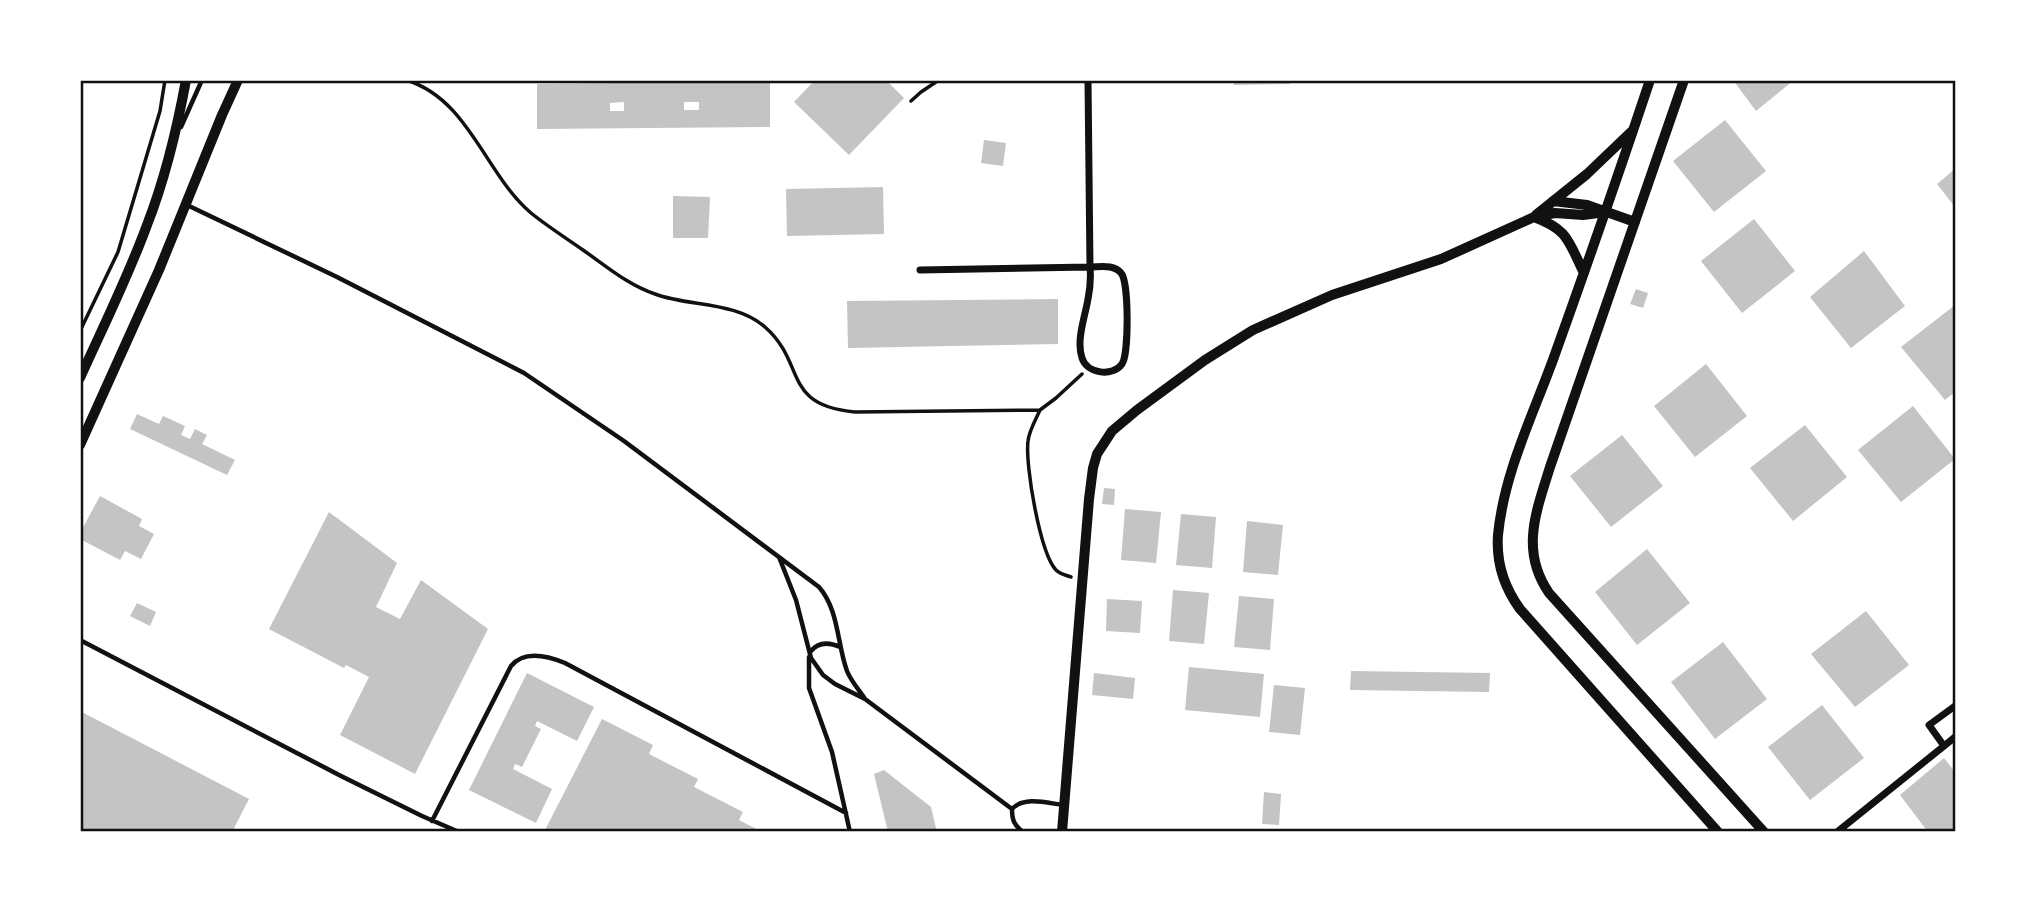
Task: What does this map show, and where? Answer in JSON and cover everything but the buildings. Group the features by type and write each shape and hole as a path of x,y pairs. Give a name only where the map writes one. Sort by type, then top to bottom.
{"street":[{"path":"80,378 153,210 171,148 186,80"},
{"path":"80,445 159,270 238,80"},
{"path":"920,270 1090,267 1109,267 1121,272 1126,289 1124,361 1116,370 1104,373 1089,368 1082,359 1082,327 1090,290 1090,267 1088,80"},
{"path":"1650,80 1606,212 1522,442 1499,534 1499,559 1511,597 1520,609 1718,831"},
{"path":"1684,80 1544,487 1532,534 1534,562 1549,593 1764,831"},
{"path":"1534,217 1587,174 1634,129"},
{"path":"1553,201 1582,204 1635,222"},
{"path":"1062,831 1089,499 1095,461 1112,431 1227,345 1263,325 1332,295 1441,259 1534,217 1555,213 1587,215 1606,212"},
{"path":"1534,217 1552,224 1562,232 1584,273"},
{"path":"1944,746 1929,725 1955,706"},
{"path":"1837,831 1955,737"}],"lane":[{"path":"171,148 202,80"},
{"path":"186,205 337,276 524,373 631,446 822,591 830,607 850,678 865,699"},
{"path":"779,556 796,600 816,667 828,680 865,699 1012,809 1016,827 1023,831"},
{"path":"80,640 341,776 432,821 459,831"},
{"path":"841,648 833,644 820,645 810,653 809,688 832,752 850,831"},
{"path":"432,821 511,666 522,657 536,656 565,663 846,813"},
{"path":"1012,809 1020,802 1064,805"}],"path":[{"path":"80,331 118,253 160,111 165,80"},
{"path":"406,80 430,92 456,115 506,186 531,213 623,279 656,295 736,311 765,327 783,350 808,396 817,403 833,409 855,412 1040,410"},
{"path":"911,101 939,80"},
{"path":"1083,579 1060,573 1049,558 1037,518 1029,475 1028,440 1040,410 1089,368"}]}
